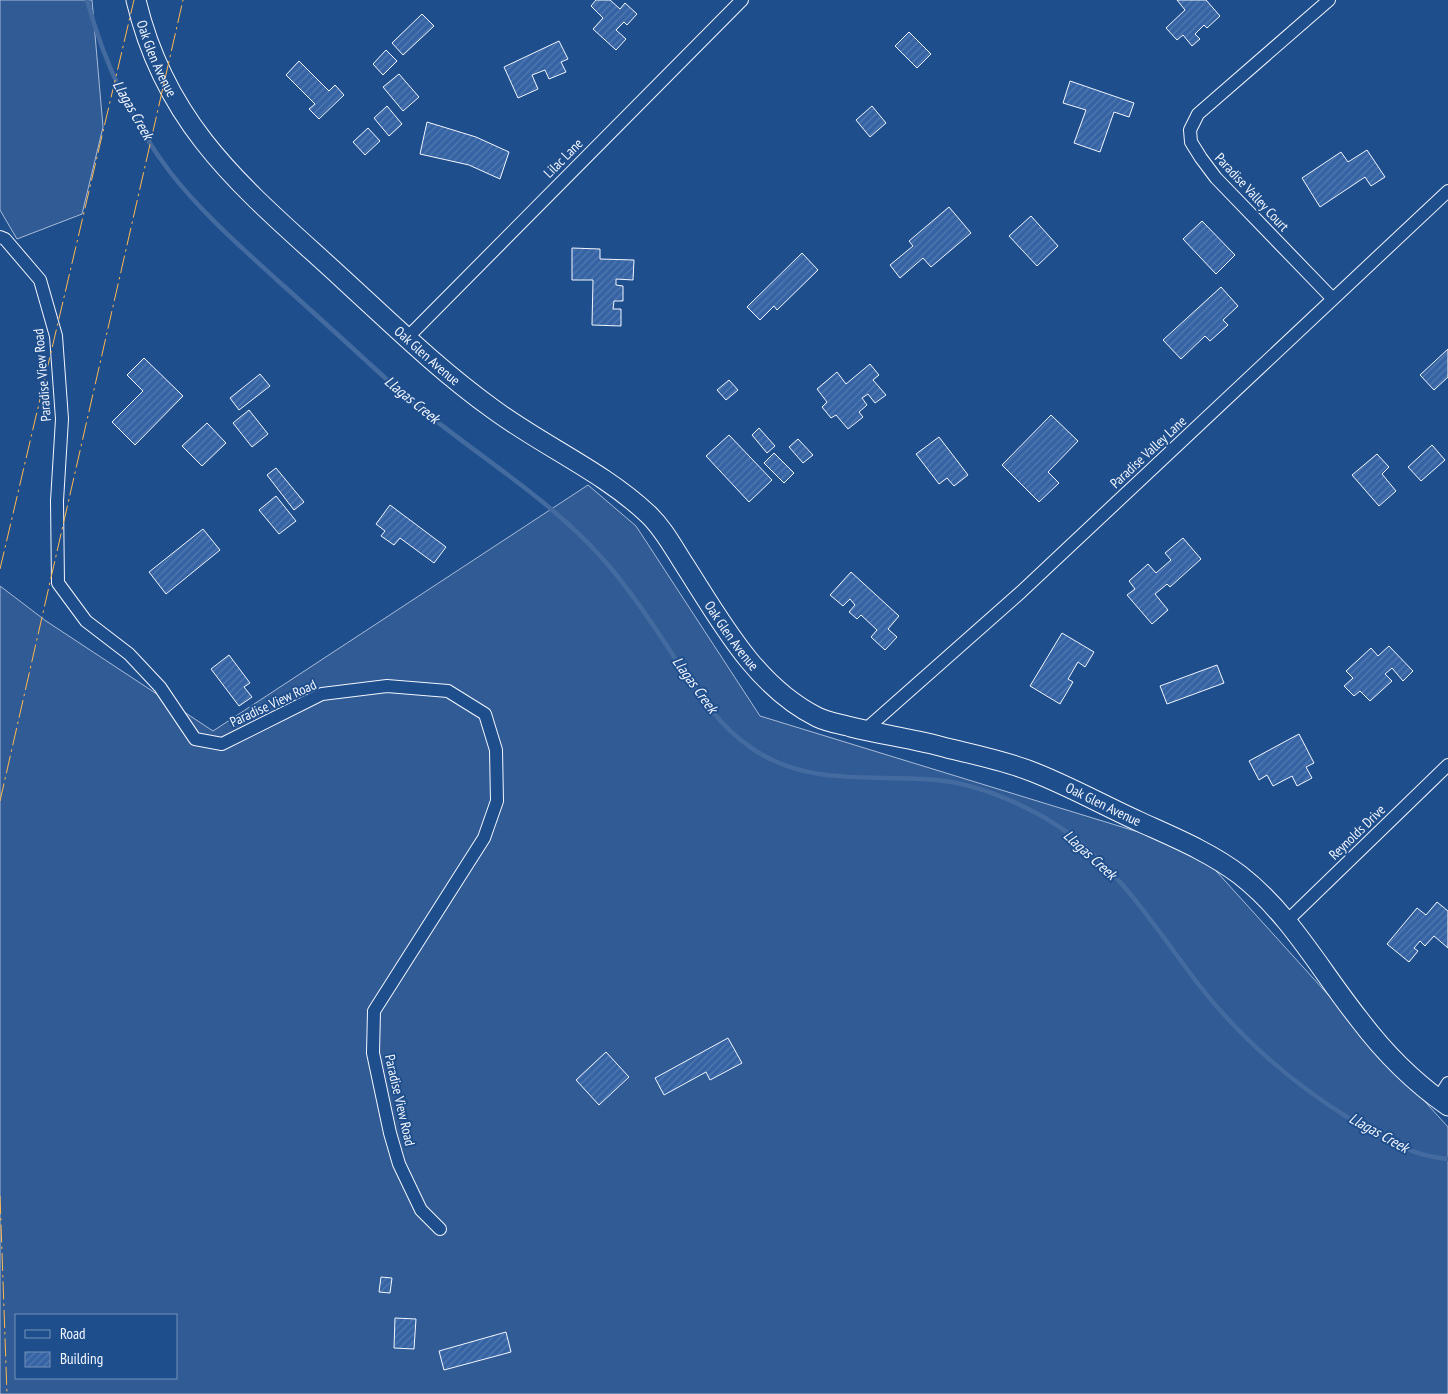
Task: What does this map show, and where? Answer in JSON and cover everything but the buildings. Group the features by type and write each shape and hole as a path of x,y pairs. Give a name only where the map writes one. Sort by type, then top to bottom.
{"street":[{"name":"Oak Glen Avenue","path":"136,0 140,17 162,75 183,114 217,160 249,194 407,338 494,410 586,468 627,496 651,517 673,546 723,627 753,666 785,695 819,718 941,746 1031,770 1202,851 1241,876 1288,920 1361,1022 1395,1060 1443,1103"},
{"name":"Lilac Lane","path":"407,338 742,0"},
{"name":"Paradise Valley Court","path":"1329,0 1198,114 1190,130 1191,142 1216,178 1332,298"},
{"name":"Paradise Valley Lane","path":"865,730 1021,592 1448,191"},
{"name":"Paradise View Road","path":"0,237 5,239 40,280 56,336 62,419 57,501 58,583 86,621 129,654 160,687 195,739 222,744 322,694 387,686 448,691 485,714 496,750 498,800 484,838 374,1011 373,1053 399,1164 421,1210 440,1229"},
{"name":"Reynolds Drive","path":"1288,920 1448,765"},
{"path":"1443,1103 1448,1083"}],"shaded area":[{"path":"0,0 92,0 103,127 82,214 17,239 0,210"},
{"path":"588,485 636,526 760,716 1197,850 1448,1127 1448,1394 0,1394 0,586 46,621 213,731"}],"waterway":[{"name":"Llagas Creek","path":"87,0 110,68 131,112 156,153 182,187 235,241 405,396 532,494 581,536 629,590 705,702 739,739 774,761 796,769 819,774 865,778 953,782 990,792 1042,816 1072,836 1108,869 1140,906 1199,985 1233,1025 1271,1061 1333,1108 1378,1135 1411,1151 1448,1159"}],"power":[{"path":"0,569 134,0"},
{"path":"0,801 183,0"},
{"path":"0,1196 7,1394"}]}
